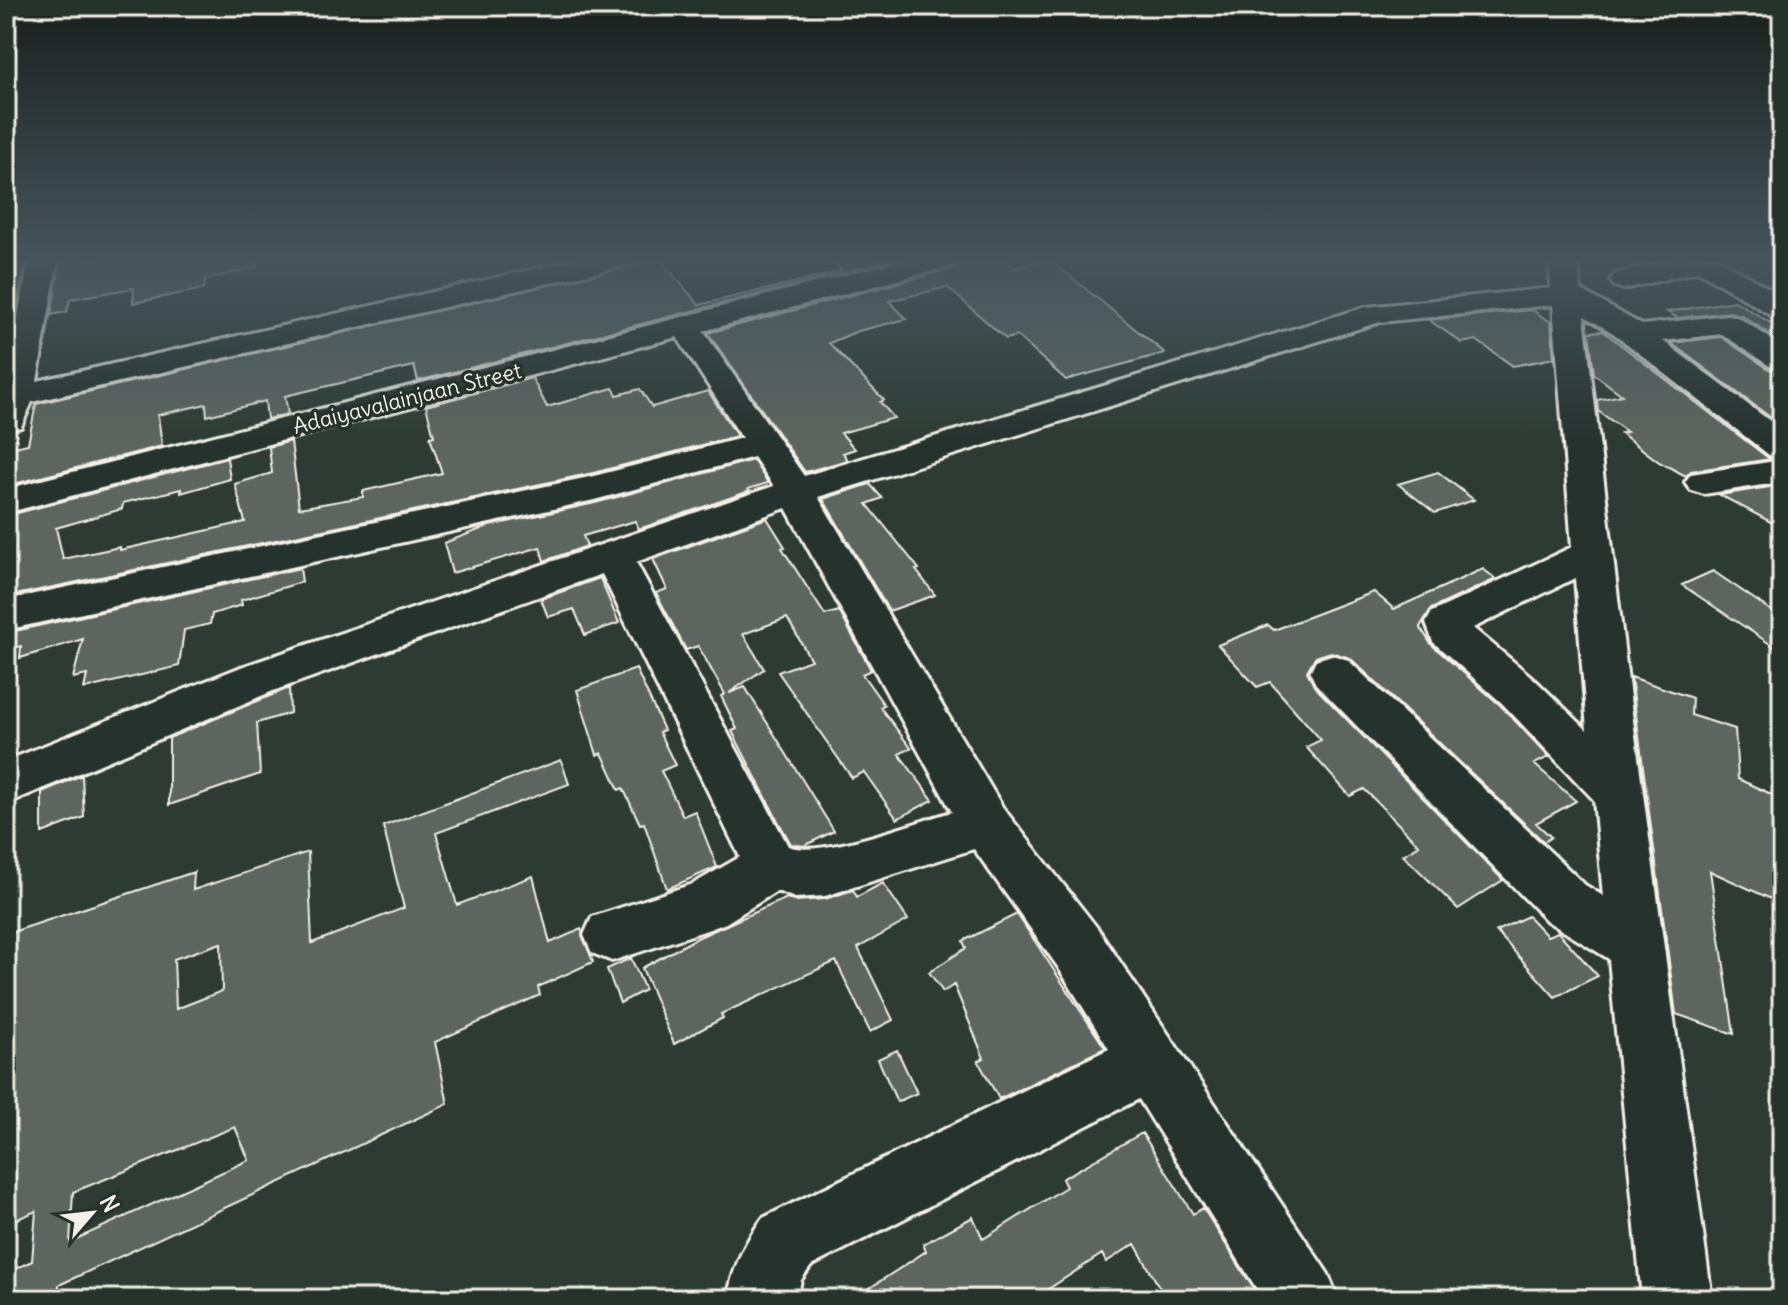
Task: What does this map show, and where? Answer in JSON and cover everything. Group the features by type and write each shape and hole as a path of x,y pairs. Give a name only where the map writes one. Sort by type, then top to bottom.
{"street":[{"path":"6,428 30,319"},
{"path":"12,396 353,319"},
{"name":"Adaiyavalainjaan Street","path":"6,501 712,319"},
{"path":"6,783 257,679 796,492 1194,366 1357,319"},
{"path":"1570,319 1618,792 1677,1299"},
{"path":"1617,319 1782,447"},
{"path":"1636,335 1728,324 1782,360"},
{"path":"685,326 796,492 985,824 1078,948 1303,1299"},
{"path":"6,615 564,494 764,443"},
{"path":"1704,482 1782,471"},
{"path":"1593,553 1447,623 1448,631 1518,691 1618,792"},
{"path":"613,556 765,858 772,866 795,874 825,872 985,824"},
{"path":"1332,672 1566,903 1636,945"},
{"path":"612,935 707,905 772,866"},
{"path":"762,1299 769,1266 787,1242 1150,1061"}],"building":[{"path":"6,319 14,319 10,337 6,338"},
{"path":"402,319 661,319 418,381 414,366 285,396 288,414 267,419 265,401 207,416 206,404 158,415 162,446 6,486 6,449 28,444 36,404"},
{"path":"762,319 907,319 858,331 829,343 884,400 880,402 894,418 841,433 855,449 843,453 848,460 805,472 708,333"},
{"path":"983,319 1123,319 1165,353 1066,380 1017,336 1006,339"},
{"path":"1546,319 1551,322 1554,358 1513,366 1476,340 1462,343 1429,320"},
{"path":"1747,319 1764,319 1782,330 1782,342"},
{"path":"1603,331 1771,459 1691,471 1686,476 1659,462 1621,433 1627,432 1598,411 1597,400 1622,395 1594,374 1589,332"},
{"path":"1721,337 1769,369 1782,373 1782,426 1671,343"},
{"path":"532,378 547,407 613,388 617,395 640,389 652,407 708,391 737,436 593,473 6,597 6,516 227,458 230,479 181,493 181,489 123,503 122,509 56,528 63,559 120,547 120,550 245,522 235,484 272,473 269,447 291,441 299,508 363,497 363,491 442,473 430,437 434,436 426,406"},
{"path":"753,460 768,483 748,489 750,491 639,529 635,521 583,536 587,546 544,561 540,547 452,573 444,543 489,526 595,503"},
{"path":"1438,472 1474,500 1435,513 1398,484"},
{"path":"870,484 882,498 867,504 919,569 916,570 935,595 889,611 823,499"},
{"path":"1782,485 1782,528 1720,495"},
{"path":"767,518 785,547 782,548 825,615 839,611 871,670 862,674 884,705 880,707 911,748 899,754 933,800 897,819 864,772 852,778 778,672 811,660 787,618 743,634 764,669 729,693 745,687 834,831 804,846 791,844 732,731 737,729 721,696 725,694 698,646 686,650 656,593 667,589 653,559"},
{"path":"300,568 302,582 241,600 242,605 212,614 210,624 184,630 179,666 84,689 87,675 73,678 83,639 20,658 21,646 6,650 6,633"},
{"path":"1483,569 1496,579 1431,609 1420,627 1431,644 1500,705 1549,757 1534,764 1576,801 1536,823 1551,837 1544,842 1350,658 1331,652 1315,657 1307,671 1314,686 1503,880 1458,909 1403,855 1419,845 1364,789 1350,796 1306,747 1321,740 1270,682 1257,687 1218,645 1268,625 1274,630 1374,592 1394,609"},
{"path":"1713,571 1782,618 1782,652 1682,585"},
{"path":"600,578 619,623 585,635 574,609 548,617 541,599"},
{"path":"636,669 664,730 659,732 675,765 661,771 683,816 695,811 717,867 667,889 644,823 640,824 623,788 619,790 602,753 597,755 577,690"},
{"path":"1631,677 1692,698 1691,715 1735,729 1738,779 1782,799 1782,904 1710,871 1734,1034 1676,1014"},
{"path":"289,688 290,713 257,723 260,774 169,805 169,738"},
{"path":"561,760 569,784 436,833 457,905 533,876 550,943 581,929 593,962 538,987 540,995 435,1042 448,1104 59,1285 58,1299 6,1299 6,1273 32,1261 36,1211 6,1224 6,934 194,872 193,890 308,852 312,943 404,908 383,826","holes":["221,943 222,991 176,1009 174,959","235,1127 249,1160 70,1242 73,1192"]},
{"path":"82,775 84,817 42,833 42,792"},
{"path":"883,883 908,920 858,948 893,1020 870,1032 836,961 721,1014 723,1018 674,1044 642,968 697,938 787,898 795,901 825,899 853,890 857,897"},
{"path":"1017,914 1105,1048 999,1099 978,1061 984,1058 954,985 943,992 929,972 966,948 963,941"},
{"path":"1528,916 1547,936 1558,932 1598,976 1555,997 1496,931"},
{"path":"631,958 645,990 620,1003 607,969"},
{"path":"897,1050 917,1093 897,1102 878,1059"},
{"path":"1142,1133 1193,1214 1203,1208 1255,1291 1242,1299 1166,1299 1135,1244 1106,1262 1102,1254 1033,1299 853,1299 926,1251 923,1244 973,1217 983,1239 1066,1187 1062,1179"}]}
